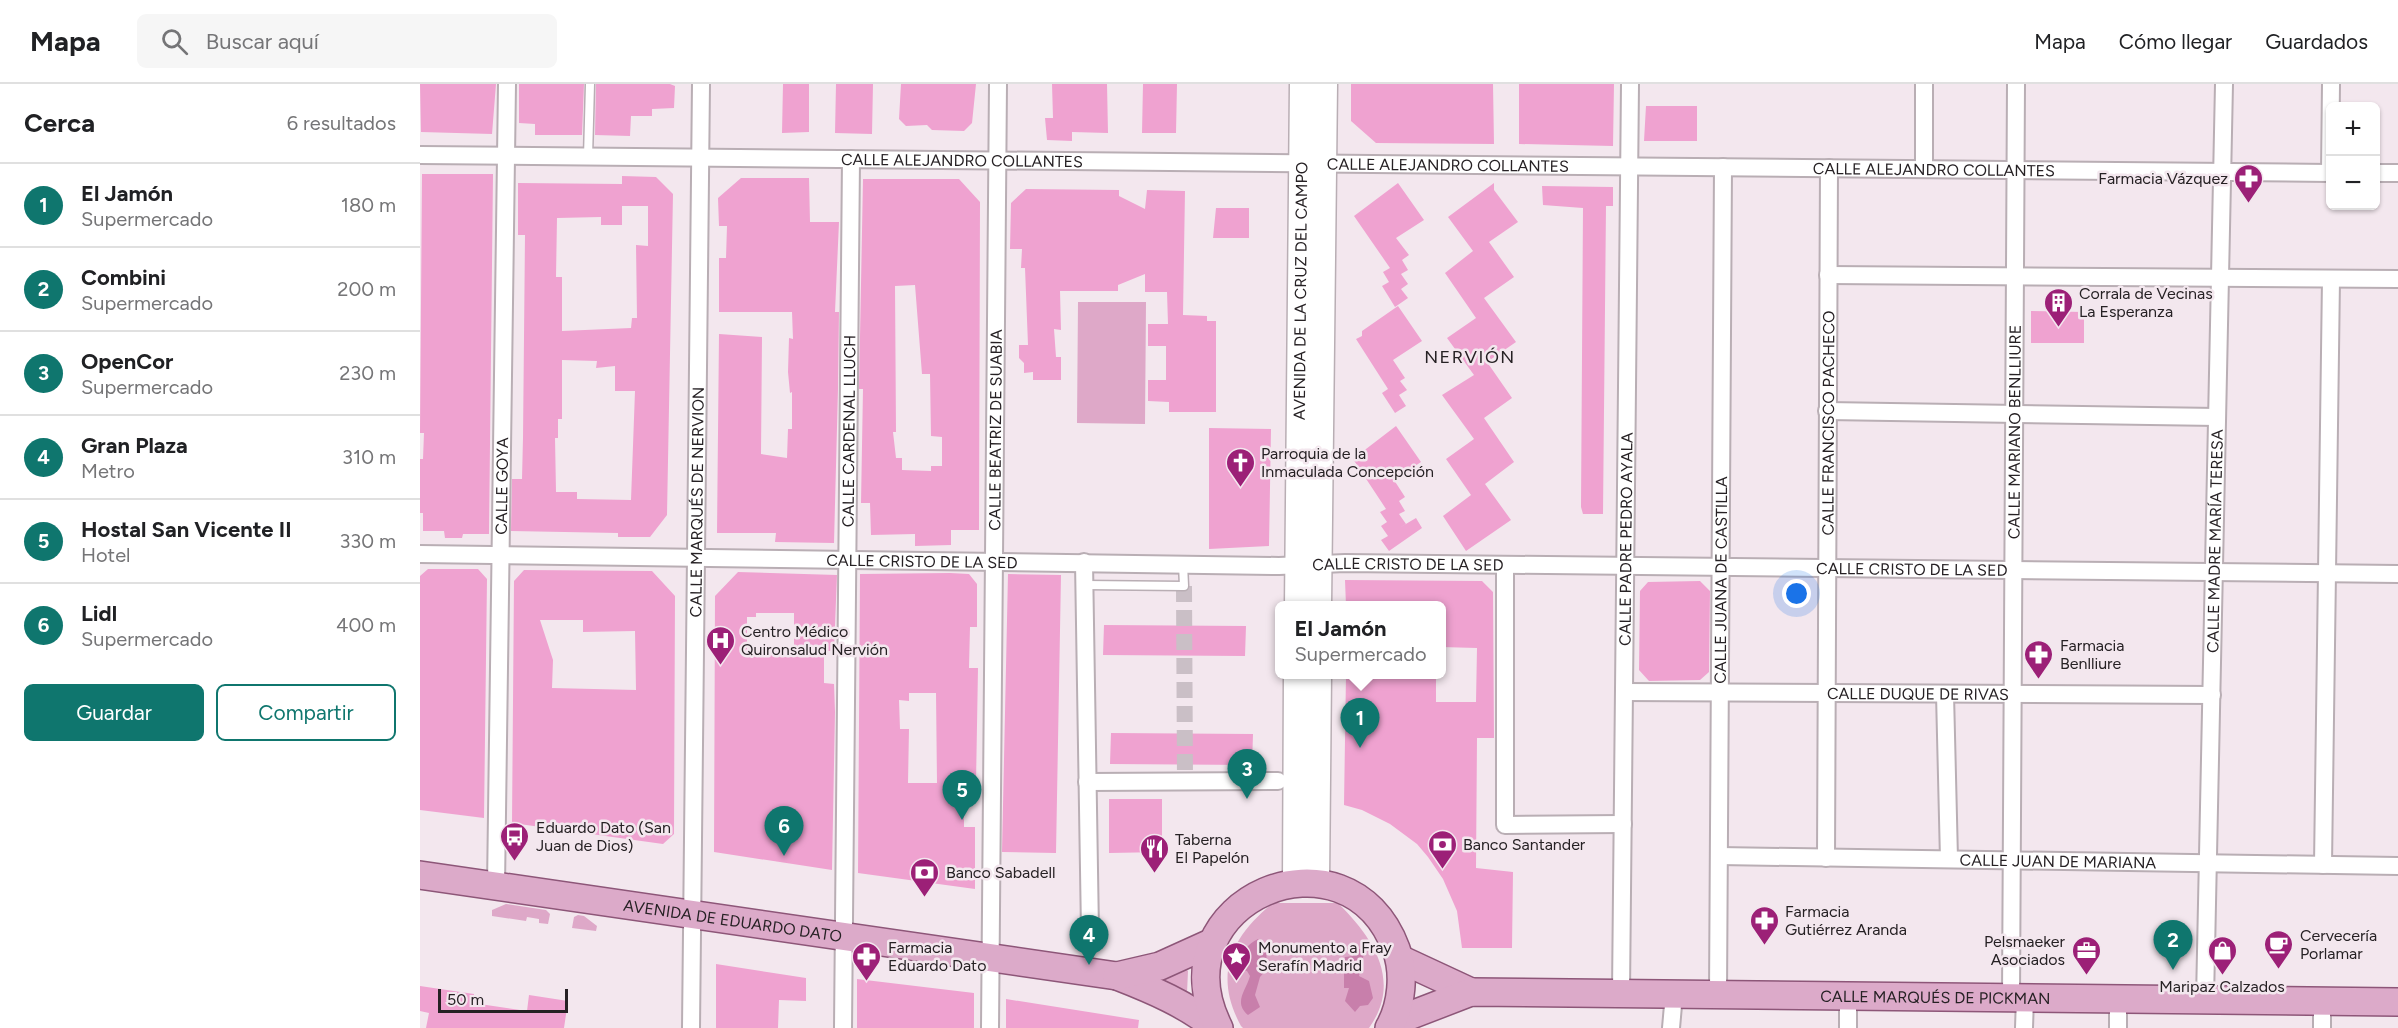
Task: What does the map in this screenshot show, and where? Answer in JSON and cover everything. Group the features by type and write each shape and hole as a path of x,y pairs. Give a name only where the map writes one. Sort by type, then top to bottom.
{"main road":[{"name":"AVENIDA DE LA CRUZ DEL CAMPO","path":"1298,601 1308,565 1312,164 1302,84"},
{"name":"AVENIDA DE LA CRUZ DEL CAMPO","path":"1312,164 1325,84"},
{"name":"AVENIDA DE LA CRUZ DEL CAMPO","path":"1308,565 1318,601"},
{"path":"1296,679 1306,883"},
{"path":"1306,883 1319,679"},
{"name":"AVENIDA DE EDUARDO DATO","path":"420,875 1117,976"},
{"path":"1217,1028 1208,998 1206,979 1214,942 1229,916 1247,900 1270,888 1306,883 1358,898 1382,922 1400,959 1401,991 1391,1025"},
{"path":"1117,976 1160,966 1214,942"},
{"path":"1400,959 1472,992"},
{"path":"1117,976 1163,993 1197,1012 1217,1028"},
{"path":"1391,1025 1472,992"},
{"name":"CALLE MARQUÉS DE PICKMAN","path":"1472,992 2205,1000 2322,1015 2398,1002"}],"street":[{"name":"CALLE GOYA","path":"496,886 507,84"},
{"name":"CALLE MARQUÉS DE NERVION","path":"692,1028 701,84"},
{"name":"CALLE BEATRIZ DE SUABIA","path":"990,1028 998,84"},
{"name":"CALLE PADRE PEDRO AYALA","path":"1621,993 1630,84"},
{"path":"1924,84 1924,169"},
{"name":"CALLE MARIANO BENLLIURE","path":"2016,84 2012,860 2018,998 2024,1028"},
{"name":"CALLE MADRE MARÍA TERESA","path":"2205,1000 2224,84"},
{"path":"2330,156 2331,84"},
{"name":"CALLE ALEJANDRO COLLANTES","path":"420,155 2326,173"},
{"name":"CALLE CARDENAL LLUCH","path":"843,1028 851,159"},
{"name":"CALLE JUANA DE CASTILLA","path":"1718,994 1723,167"},
{"name":"CALLE FRANCISCO PACHECO","path":"1826,858 1828,168"},
{"path":"2380,173 2398,174"},
{"path":"1828,275 2398,279"},
{"path":"2323,865 2331,279"},
{"path":"1827,411 2217,417"},
{"name":"CALLE CRISTO DE LA SED","path":"420,554 1183,564 2398,574"},
{"path":"1084,562 1090,931"},
{"path":"1505,565 1505,825 1623,824"},
{"name":"CALLE DUQUE DE RIVAS","path":"1624,692 2212,695"},
{"path":"1945,694 1949,859"},
{"path":"1088,782 1278,781"},
{"name":"CALLE JUAN DE MARIANA","path":"1719,856 2398,866"},
{"path":"1671,1028 1674,994"},
{"path":"1848,996 1848,1028"},
{"path":"2118,999 2118,1028"}],"lane":[{"path":"588,157 590,84"},
{"path":"1085,585 1184,586 1183,564"}],"shaded area":[{"path":"1078,302 1146,302 1145,424 1077,423"},
{"path":"1273,903 1338,903 1362,930 1379,960 1383,976 1383,993 1379,1010 1369,1028 1243,1028 1241,1026 1228,990 1231,958 1246,929"},
{"path":"506,904 546,910 550,914 548,924 539,923 539,919 527,917 526,921 492,916 492,910"},
{"path":"584,916 597,926 596,931 572,928 574,917"},
{"path":"1258,939 1266,946 1267,969 1260,977 1255,995 1260,1007 1248,1015 1241,1006 1241,1001 1250,976 1247,971 1243,970 1242,961 1246,948"},
{"path":"1355,949 1360,949 1364,953 1359,976 1369,981 1373,998 1368,1005 1360,1006 1355,1012 1345,1001 1349,988 1344,988 1344,960 1345,957 1353,956"},
{"path":"1186,969 1188,971 1187,993 1152,978"}],"building":[{"path":"420,84 496,84 492,134 421,132"},
{"path":"519,84 584,84 582,135 535,135 535,124 519,123"},
{"path":"596,84 670,84 675,86 674,108 652,109 652,116 631,116 630,136 595,135"},
{"path":"783,84 809,84 809,132 782,133"},
{"path":"836,84 873,84 872,134 835,133"},
{"path":"901,84 976,84 972,123 964,131 932,130 927,125 906,126 899,119"},
{"path":"1052,84 1107,84 1108,133 1072,132 1072,141 1047,140 1045,118 1053,118"},
{"path":"1143,84 1177,84 1176,133 1142,133"},
{"path":"1351,84 1493,84 1494,144 1376,143 1351,121"},
{"path":"1519,84 1614,84 1613,146 1519,144"},
{"path":"1646,106 1697,106 1697,141 1644,141"},
{"path":"422,174 493,174 489,534 463,534 462,538 445,538 444,531 423,531 423,513 420,513 420,459 423,459 424,433 420,433"},
{"path":"622,176 656,177 673,194 667,515 650,537 618,537 618,533 511,531 512,479 522,479 523,438 525,235 518,235 518,183 622,184","holes":["622,206 648,206 648,246 636,245 637,318 632,318 631,328 562,331 562,277 556,277 557,218 601,217 601,225 622,225","562,360 597,361 596,368 615,366 615,391 635,391 631,500 577,499 577,492 556,492 555,438 558,438 558,419 562,419"]},
{"path":"741,178 809,178 810,222 839,222 835,312 839,312 834,543 775,542 776,533 717,533 719,334 762,337 761,454 787,458 788,429 792,429 792,392 790,393 788,372 789,338 793,339 792,312 719,312 719,258 726,258 727,226 719,226 718,198"},
{"path":"863,179 959,179 980,202 979,530 951,530 951,545 915,546 915,534 871,535 870,503 861,503 863,389 859,389","holes":["915,285 922,374 930,374 931,436 942,437 942,466 931,466 931,471 902,470 902,458 896,458 893,432 896,432 895,286"]},
{"path":"1398,183 1424,220 1396,238 1409,255 1402,260 1408,270 1401,274 1408,284 1401,289 1408,298 1395,307 1382,286 1389,282 1383,272 1390,268 1354,216"},
{"path":"1494,183 1494,190 1518,222 1489,242 1514,277 1484,298 1516,342 1487,362 1512,398 1484,418 1514,462 1485,484 1511,520 1466,551 1443,516 1471,495 1446,459 1474,439 1442,395 1474,375 1447,338 1476,318 1445,273 1473,251 1448,217"},
{"path":"1542,186 1613,187 1613,206 1606,206 1603,514 1583,514 1581,507 1583,208 1543,205"},
{"path":"1026,189 1119,190 1119,196 1145,209 1147,190 1185,191 1183,315 1207,316 1207,321 1216,321 1216,412 1169,412 1169,402 1148,401 1148,380 1166,380 1166,346 1148,346 1148,324 1168,324 1167,292 1145,292 1145,274 1118,285 1118,291 1060,291 1061,330 1054,329 1056,357 1061,357 1061,380 1033,380 1033,372 1024,373 1024,363 1019,358 1019,345 1028,345 1025,268 1021,268 1022,249 1010,249 1011,203"},
{"path":"1216,208 1249,208 1249,238 1213,238"},
{"path":"1398,306 1422,341 1393,360 1405,378 1400,381 1407,390 1399,395 1406,406 1395,413 1382,393 1388,389 1356,339 1362,336 1362,331"},
{"name":"Corrala de Vecinas La Esperanza","path":"2031,311 2084,312 2084,343 2031,343"},
{"path":"1396,426 1421,462 1394,480 1405,497 1399,501 1405,511 1399,514 1406,524 1416,518 1422,528 1389,551 1381,540 1388,536 1381,526 1387,522 1380,512 1386,509 1353,459"},
{"name":"Parroquia de la Inmaculada Concepción","path":"1209,428 1271,429 1269,546 1209,549"},
{"path":"428,569 478,569 487,579 484,818 420,810 420,576"},
{"path":"524,570 652,571 675,596 674,834 663,844 512,823 514,581","holes":["540,620 583,620 583,632 635,631 636,690 552,688 553,660"]},
{"path":"738,572 837,575 834,651 824,651 824,683 834,684 832,870 714,852 715,596","holes":["756,613 794,613 794,651 747,651 747,617 756,617"]},
{"path":"860,574 969,574 977,584 977,627 970,627 969,668 978,668 976,783 964,782 964,827 975,827 975,889 858,873","holes":["909,693 936,693 937,783 908,783 909,729 900,729 899,700 909,701"]},
{"path":"1008,574 1061,575 1056,853 1002,852"},
{"path":"1345,580 1482,581 1493,592 1494,738 1477,738 1476,868 1513,872 1512,948 1462,948 1457,911 1443,879 1428,857 1417,844 1390,824 1362,810 1344,805 1346,679 1436,679 1436,702 1476,702 1477,648 1446,647 1446,601 1346,601"},
{"path":"1700,581 1710,591 1709,672 1700,680 1649,681 1639,670 1640,591 1648,582"},
{"path":"1104,625 1246,626 1245,656 1103,655"},
{"path":"1111,733 1253,734 1252,765 1110,764"},
{"path":"1109,799 1162,799 1162,852 1109,853"},
{"path":"716,964 806,978 806,1001 779,1000 778,1028 716,1028"},
{"path":"857,979 974,993 974,1028 857,1028"},
{"path":"420,986 474,994 473,1003 527,1011 529,995 568,1001 564,1028 426,1028 429,1013 420,1011"},
{"path":"1006,999 1139,1020 1138,1028 1006,1028"}],"tunnel":[{"path":"1184,586 1185,781"}],"place":[{"name":"Farmacia Vázquez","path":"2249,204"},
{"name":"Corrala de Vecinas La Esperanza","path":"2058,328"},
{"name":"Parroquia de la Inmaculada Concepción","path":"1240,488"},
{"name":"Centro Médico Quironsalud Nervión","path":"720,666"},
{"name":"Farmacia Benlliure","path":"2039,680"},
{"name":"El Jamón","path":"1360,748"},
{"name":"OpenCor","path":"1247,799"},
{"name":"Hostal San Vicente II","path":"962,820"},
{"name":"Lidl","path":"784,856"},
{"name":"Eduardo Dato (San Juan de Dios)","path":"515,862"},
{"name":"Banco Santander","path":"1442,870"},
{"name":"Taberna El Papelón","path":"1154,874"},
{"name":"Banco Sabadell","path":"925,898"},
{"name":"Farmacia Gutiérrez Aranda","path":"1764,946"},
{"name":"Gran Plaza","path":"1089,965"},
{"name":"Combini","path":"2173,970"},
{"name":"Cervecería Porlamar","path":"2279,970"},
{"name":"Pelsmaeker Asociados","path":"2086,976"},
{"name":"Maripaz Calzados","path":"2222,976"},
{"name":"Farmacia Eduardo Dato","path":"867,982"},
{"name":"Monumento a Fray Serafín Madrid","path":"1237,982"}],"district":[{"name":"NERVIÓN","path":"1470,357"}]}
